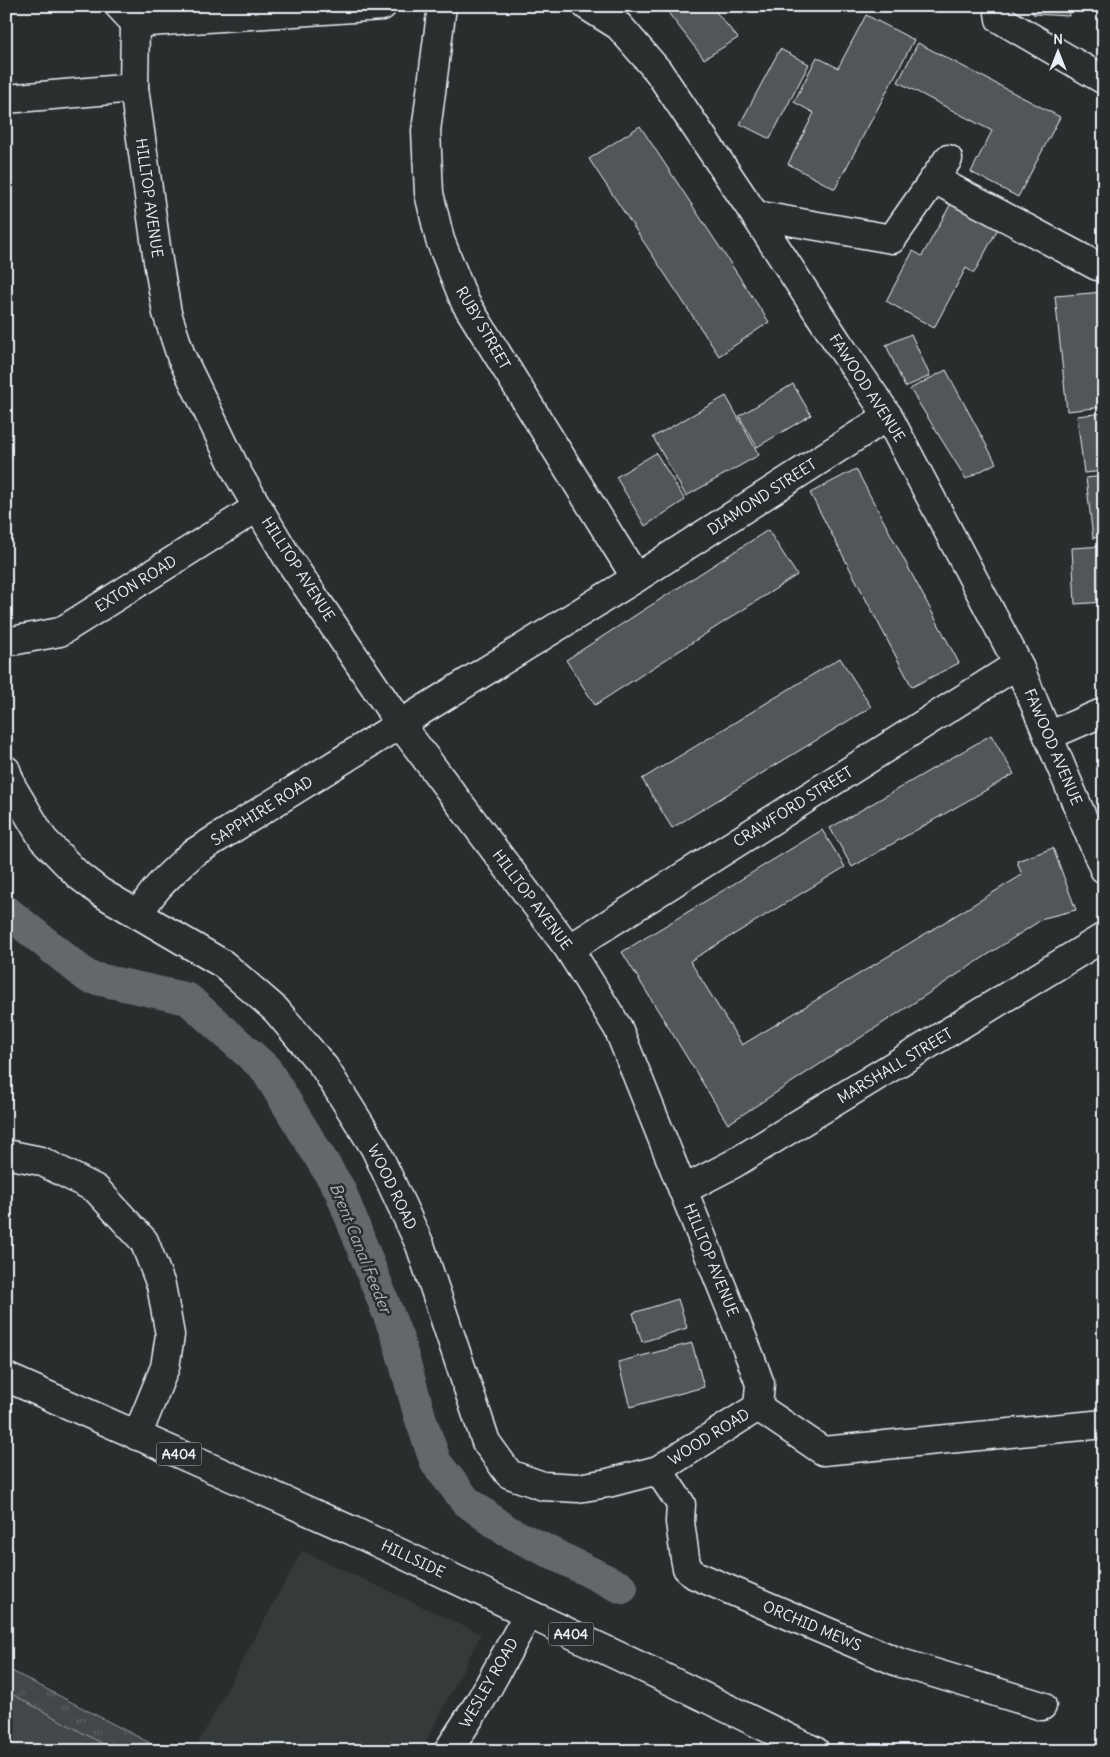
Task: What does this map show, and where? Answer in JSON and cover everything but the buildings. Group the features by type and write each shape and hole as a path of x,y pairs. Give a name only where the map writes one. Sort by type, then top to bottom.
{"street":[{"path":"127,15 382,6"},
{"name":"RUBY STREET","path":"442,6 426,131 429,193 440,240 465,302 636,578"},
{"name":"FAWOOD AVENUE","path":"587,6 618,26 658,71 888,416 1018,664 1104,869"},
{"path":"998,6 1000,19 1104,80"},
{"name":"HILLTOP AVENUE","path":"127,15 134,88 158,261 167,313 181,356 238,474 289,560 400,724 569,949 618,1028 760,1384 758,1407"},
{"path":"6,99 134,88"},
{"path":"755,215 892,239 941,169 1097,266 1104,266"},
{"name":"DIAMOND STREET","path":"400,724 636,578 888,416"},
{"name":"EXTON ROAD","path":"6,642 60,632 258,507"},
{"name":"CRAWFORD STREET","path":"569,949 1018,664"},
{"path":"1048,736 1104,712"},
{"name":"SAPPHIRE ROAD","path":"139,915 145,902 162,882 192,854 400,724"},
{"name":"WOOD ROAD","path":"6,770 12,787 43,839 78,875 100,892 224,964 276,1010 324,1066 375,1148 420,1245 486,1442 510,1474 543,1486 578,1488 608,1483 658,1470 758,1407"},
{"name":"MARSHALL STREET","path":"683,1190 733,1164 1104,937"},
{"path":"6,1154 41,1161 96,1188 144,1241 161,1285 170,1335 165,1366 137,1436"},
{"name":"HILLSIDE","path":"6,1377 353,1531 685,1687 815,1751"},
{"path":"758,1407 823,1451 1104,1424"},
{"name":"ORCHID MEWS","path":"658,1470 681,1504 680,1522 684,1558 687,1568 695,1575 898,1662 1042,1706"},
{"name":"WESLEY ROAD","path":"448,1751 481,1700 528,1614"}],"shaded area":[{"path":"302,1551 481,1634 421,1751 194,1751"}],"green space":[{"path":"6,1668 165,1751 6,1751"},
{"path":"6,1691 116,1751 6,1751"}],"waterway":[{"name":"Brent Canal Feeder","path":"6,911 88,977 188,999 265,1068 340,1190 398,1339 421,1420 436,1463 466,1501 507,1531 622,1588"}]}
